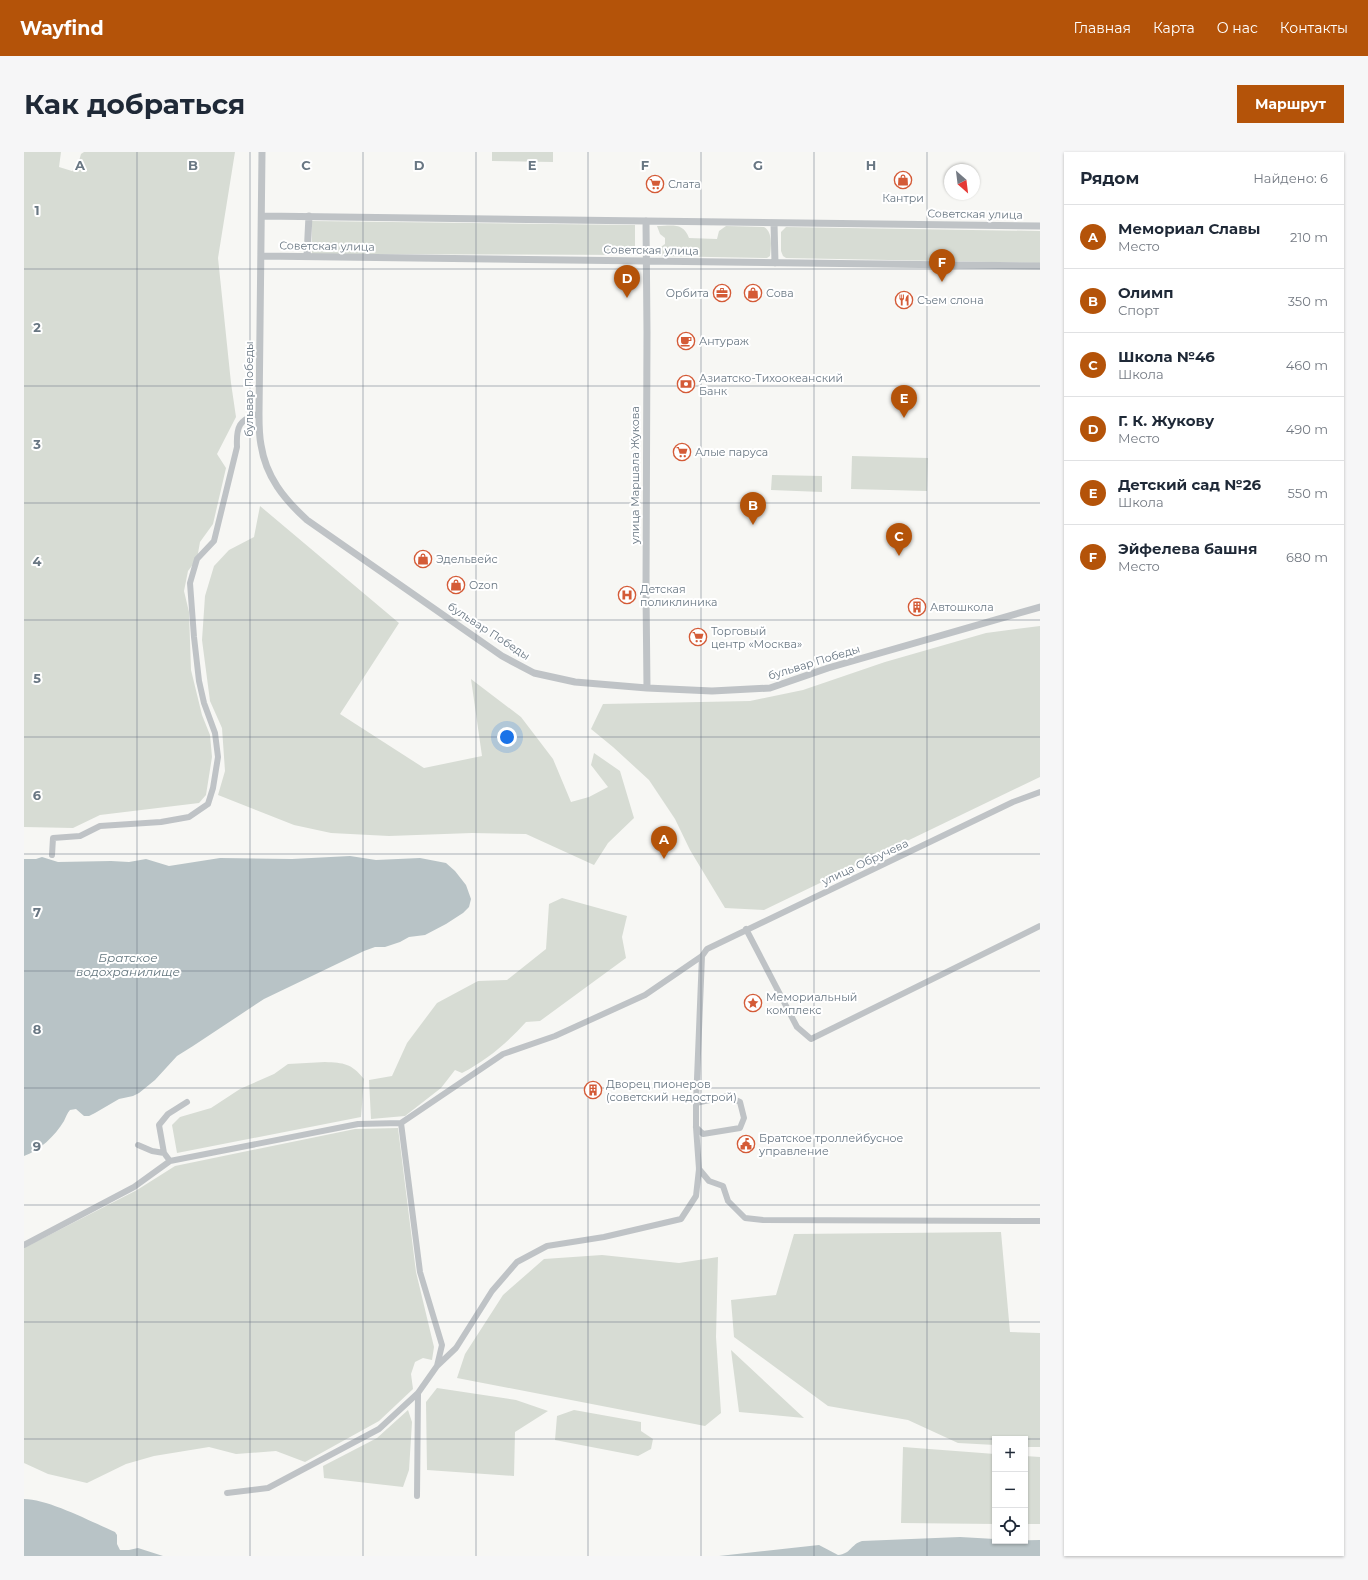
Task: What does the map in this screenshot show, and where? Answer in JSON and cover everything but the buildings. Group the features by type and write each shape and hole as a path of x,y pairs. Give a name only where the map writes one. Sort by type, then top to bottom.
{"street":[{"name":"бульвар Победы","path":"262,152 259,414 260,445 266,466 272,479 286,500 307,520 497,652 534,674 575,682 647,688 712,691 770,688 828,668 1040,607"},
{"name":"Советская улица","path":"262,216 1040,226"},
{"path":"307,256 309,216"},
{"name":"улица Маршала Жукова","path":"646,221 647,688"},
{"path":"774,223 775,263"},
{"name":"Советская улица","path":"261,256 1040,266"},
{"path":"52,854 54,838 80,836 100,826 161,822 188,817 208,804 213,788 218,757 215,733 204,703 199,681 190,583 197,559 214,541 237,447 236,435 242,422 247,417 259,414"},
{"name":"улица Обручева","path":"401,1123 503,1054 555,1036 645,995 702,956 707,949 1013,802 1040,792"},
{"path":"746,930 797,1027 811,1039 1040,926"},
{"path":"227,1493 268,1488 379,1430 418,1393 438,1366 456,1348 492,1291 517,1262 547,1246 604,1237 681,1219 696,1196 699,1169 696,1102 702,956"},
{"path":"696,1102 727,1096 740,1102 744,1118 740,1128 723,1132 703,1134 696,1127"},
{"path":"164,1154 159,1125 168,1114 187,1102"},
{"path":"24,1245 134,1187 170,1161 358,1124 401,1123 420,1272 442,1345 438,1366"},
{"path":"138,1145 164,1154 170,1161"},
{"path":"699,1169 709,1181 723,1186 728,1201 746,1218 771,1220 1040,1221"},
{"path":"417,1496 418,1393"}],"shaded area":[{"path":"24,152 61,152 59,167 72,171 77,168 81,154 84,152 235,152 218,258 236,417 217,454 226,468 213,524 200,542 197,559 188,571 184,591 189,612 191,670 202,715 210,735 212,757 206,795 199,803 100,815 73,828 24,827"},
{"path":"492,152 553,152 553,162 492,161"},
{"path":"312,221 635,225 635,255 312,254"},
{"path":"657,226 680,227 684,229 689,238 717,239 719,231 726,226 764,227 769,232 770,236 770,256 767,258 658,256 658,249 665,244 665,238 660,234"},
{"path":"786,227 1040,231 1040,263 786,258 783,256 781,251 781,232"},
{"path":"852,456 928,458 927,491 851,489"},
{"path":"772,475 822,476 822,492 771,490"},
{"path":"260,506 399,623 340,714 424,768 482,756 471,679 521,717 553,759 571,802 589,797 608,787 591,765 594,753 620,771 634,818 608,843 594,865 526,834 472,833 389,836 331,833 294,825 218,795 225,771 222,728 210,701 202,640 205,596 214,566 229,550 254,537"},
{"path":"1040,626 1040,777 764,910 725,908 690,850 675,819 649,780 591,729 603,704 750,701 803,690 885,662 986,633"},
{"path":"562,898 627,916 622,937 626,958 540,1021 526,1022 512,1037 488,1057 462,1073 455,1070 441,1088 405,1116 371,1119 369,1080 392,1076 407,1043 437,1003 478,981 507,980 546,949 549,904"},
{"path":"325,1062 347,1065 355,1070 364,1079 361,1117 177,1153 172,1125 180,1117 211,1108 240,1089 274,1074 288,1064"},
{"path":"398,1128 416,1272 434,1347 432,1360 423,1358 415,1362 411,1374 413,1389 379,1421 305,1462 276,1451 236,1454 209,1447 154,1456 126,1464 87,1483 48,1474 24,1463 24,1248 137,1190 175,1166 355,1129"},
{"path":"1001,1232 1010,1332 1040,1333 1040,1447 1028,1447 1028,1436 992,1436 992,1445 958,1443 908,1420 828,1406 734,1337 731,1300 776,1295 794,1234"},
{"path":"602,1255 679,1263 718,1257 716,1337 721,1413 705,1426 457,1378 465,1354 503,1295 544,1259"},
{"path":"731,1350 804,1418 739,1412"},
{"path":"437,1388 516,1400 548,1411 515,1432 514,1476 427,1470 426,1402"},
{"path":"408,1410 412,1422 409,1470 403,1487 324,1478 323,1466 377,1438"},
{"path":"574,1410 641,1422 641,1431 653,1439 651,1449 638,1456 555,1440 557,1416"},
{"path":"903,1447 992,1454 992,1524 901,1523"},
{"path":"1028,1456 1040,1457 1040,1524 1028,1524"}],"water":[{"name":"Братское водохранилище","path":"350,856 376,860 420,858 446,863 455,871 466,885 471,899 469,907 463,913 446,924 425,935 409,937 385,947 375,947 364,951 264,999 177,1056 155,1080 139,1093 119,1099 89,1116 84,1116 76,1109 70,1110 52,1137 36,1150 24,1156 24,859 36,859 42,857 58,862 129,862 146,859 169,866 220,858 292,859"},
{"path":"24,1499 34,1500 57,1507 115,1532 117,1535 117,1544 120,1550 138,1548 163,1556 24,1556"},
{"path":"960,1537 992,1539 992,1544 1028,1544 1028,1540 1040,1540 1040,1556 719,1556 819,1545 838,1555 846,1553 855,1544 862,1541"}],"place":[{"name":"Кантри","path":"903,180"},
{"name":"Слата","path":"655,184"},
{"name":"Эйфелева башня","path":"942,282"},
{"name":"Орбита","path":"722,293"},
{"name":"Сова","path":"753,293"},
{"name":"Г. К. Жукову","path":"627,298"},
{"name":"Съем слона","path":"904,300"},
{"name":"Антураж","path":"686,341"},
{"name":"Азиатско-Тихоокеанский Банк","path":"686,384"},
{"name":"Детский сад №26","path":"904,418"},
{"name":"Алые паруса","path":"682,452"},
{"name":"Олимп","path":"753,525"},
{"name":"Школа №46","path":"899,556"},
{"name":"Эдельвейс","path":"423,559"},
{"name":"Ozon","path":"456,585"},
{"name":"Детская поликлиника","path":"627,595"},
{"name":"Автошкола","path":"917,607"},
{"name":"Торговый центр «Москва»","path":"698,637"},
{"name":"Мемориал Славы","path":"664,859"},
{"name":"Мемориальный комплекс","path":"753,1003"},
{"name":"Дворец пионеров (советский недострой)","path":"593,1090"},
{"name":"Братское троллейбусное управление","path":"746,1144"}]}
